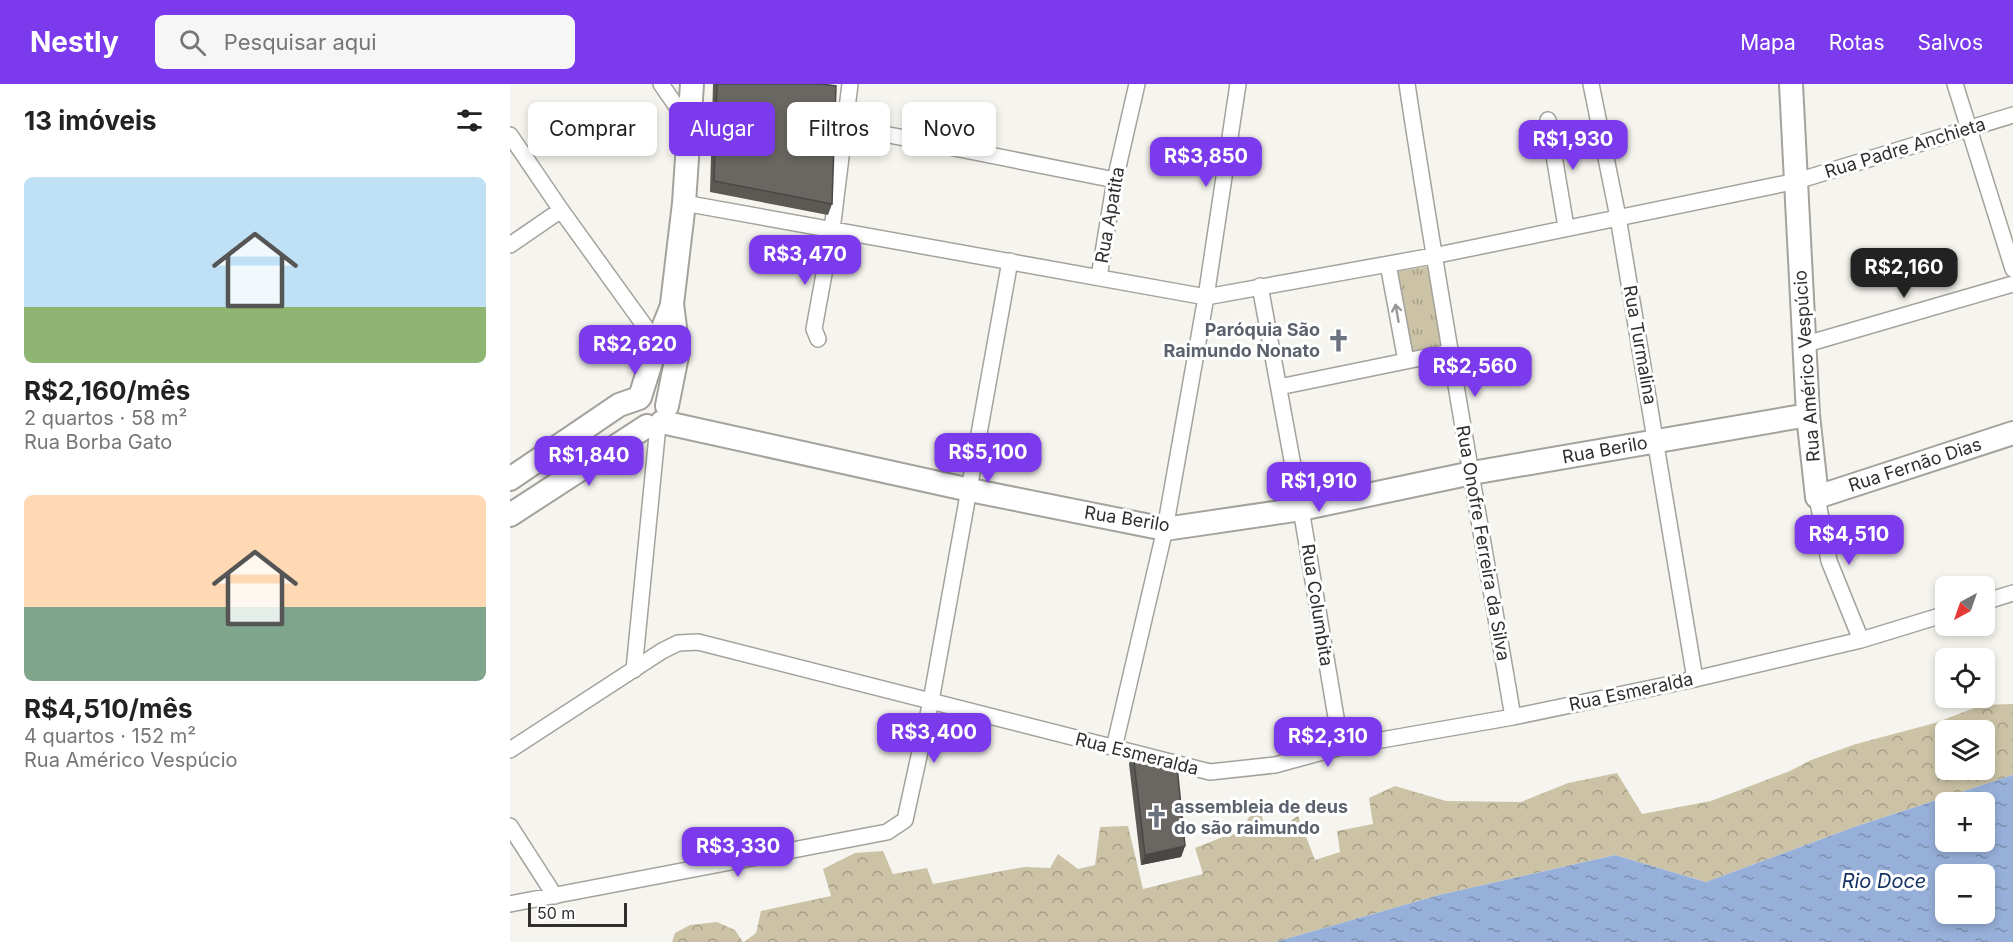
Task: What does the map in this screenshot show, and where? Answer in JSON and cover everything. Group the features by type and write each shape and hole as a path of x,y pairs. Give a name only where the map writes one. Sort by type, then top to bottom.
{"street":[{"path":"661,84 673,102"},
{"path":"691,102 692,84"},
{"path":"847,102 850,84"},
{"name":"Rua Apatita","path":"1100,277 1115,180 1137,84"},
{"path":"1114,748 1165,529 1206,297 1238,84"},
{"name":"Rua Onofre Ferreira da Silva","path":"1407,84 1433,256 1513,717"},
{"name":"Rua Turmalina","path":"1591,84 1618,217 1695,678"},
{"name":"Rua Américo Vespúcio","path":"1791,84 1803,345 1808,416 1818,497 1829,561 1861,640"},
{"path":"1955,84 2013,269"},
{"name":"Rua Padre Anchieta","path":"1206,297 1433,256 1797,181 2013,115"},
{"path":"1548,120 1566,227"},
{"path":"510,135 657,343"},
{"path":"890,135 1115,180"},
{"path":"510,141 522,153"},
{"path":"634,670 659,420 678,351 672,304 688,156"},
{"path":"818,339 814,329 832,230 841,156"},
{"path":"684,203 1206,297"},
{"path":"510,245 561,210"},
{"path":"510,904 887,832 905,820 931,701 1010,261"},
{"path":"1388,264 1406,361"},
{"path":"1803,345 2013,284"},
{"name":"Rua Columbita","path":"1260,286 1341,747"},
{"path":"659,420 638,421 634,406 640,397 672,304"},
{"path":"1279,387 1450,352"},
{"path":"510,479 619,405 640,397"},
{"name":"Rua Berilo","path":"659,420 970,490 1165,529 1301,509 1472,473 1808,416"},
{"path":"512,509 659,420"},
{"name":"Rua Fernão Dias","path":"1818,497 2013,433"},
{"path":"1995,599 2013,593"},
{"name":"Rua Esmeralda","path":"510,750 662,651 678,643 698,642 1210,772 1275,765 1341,747 1513,717 1861,640 1935,617"},
{"path":"510,826 555,896"}],"green space":[{"path":"1431,266 1447,351 1407,359 1393,272"},
{"path":"2013,704 2013,775 1961,792 1935,792 1935,801 1854,827 1706,882 1615,855 1439,895 1275,942 744,942 756,933 761,911 831,896 823,869 855,853 883,851 893,874 927,868 933,884 1024,867 1050,868 1058,854 1078,869 1095,865 1100,827 1128,826 1143,889 1203,874 1195,848 1228,835 1241,833 1249,817 1261,811 1264,827 1280,828 1298,816 1315,860 1340,852 1337,831 1373,824 1369,798 1395,786 1446,801 1521,802 1568,783 1617,773 1642,814 1711,801 1856,744 1935,723 1935,780 1995,780 1995,720 1943,720 1974,708 1995,708 1995,705"},
{"path":"717,922 735,930 743,942 672,942 675,933 690,925"}],"water":[{"name":"Rio Doce","path":"2013,775 2013,942 1275,942 1439,895 1615,855 1706,882 1854,827 1935,801 1935,852 1995,852 1995,792 1961,792"}],"building":[{"path":"717,84 836,86 835,102 787,102 787,156 834,156 832,204 714,181 715,156 775,156 775,102 716,102"},
{"name":"assembleia de deus do são raimundo","path":"1133,753 1177,766 1185,846 1145,855"}],"place":[{"name":"Paróquia São Raimundo Nonato","path":"1338,340"},
{"name":"assembleia de deus do são raimundo","path":"1156,817"}]}
